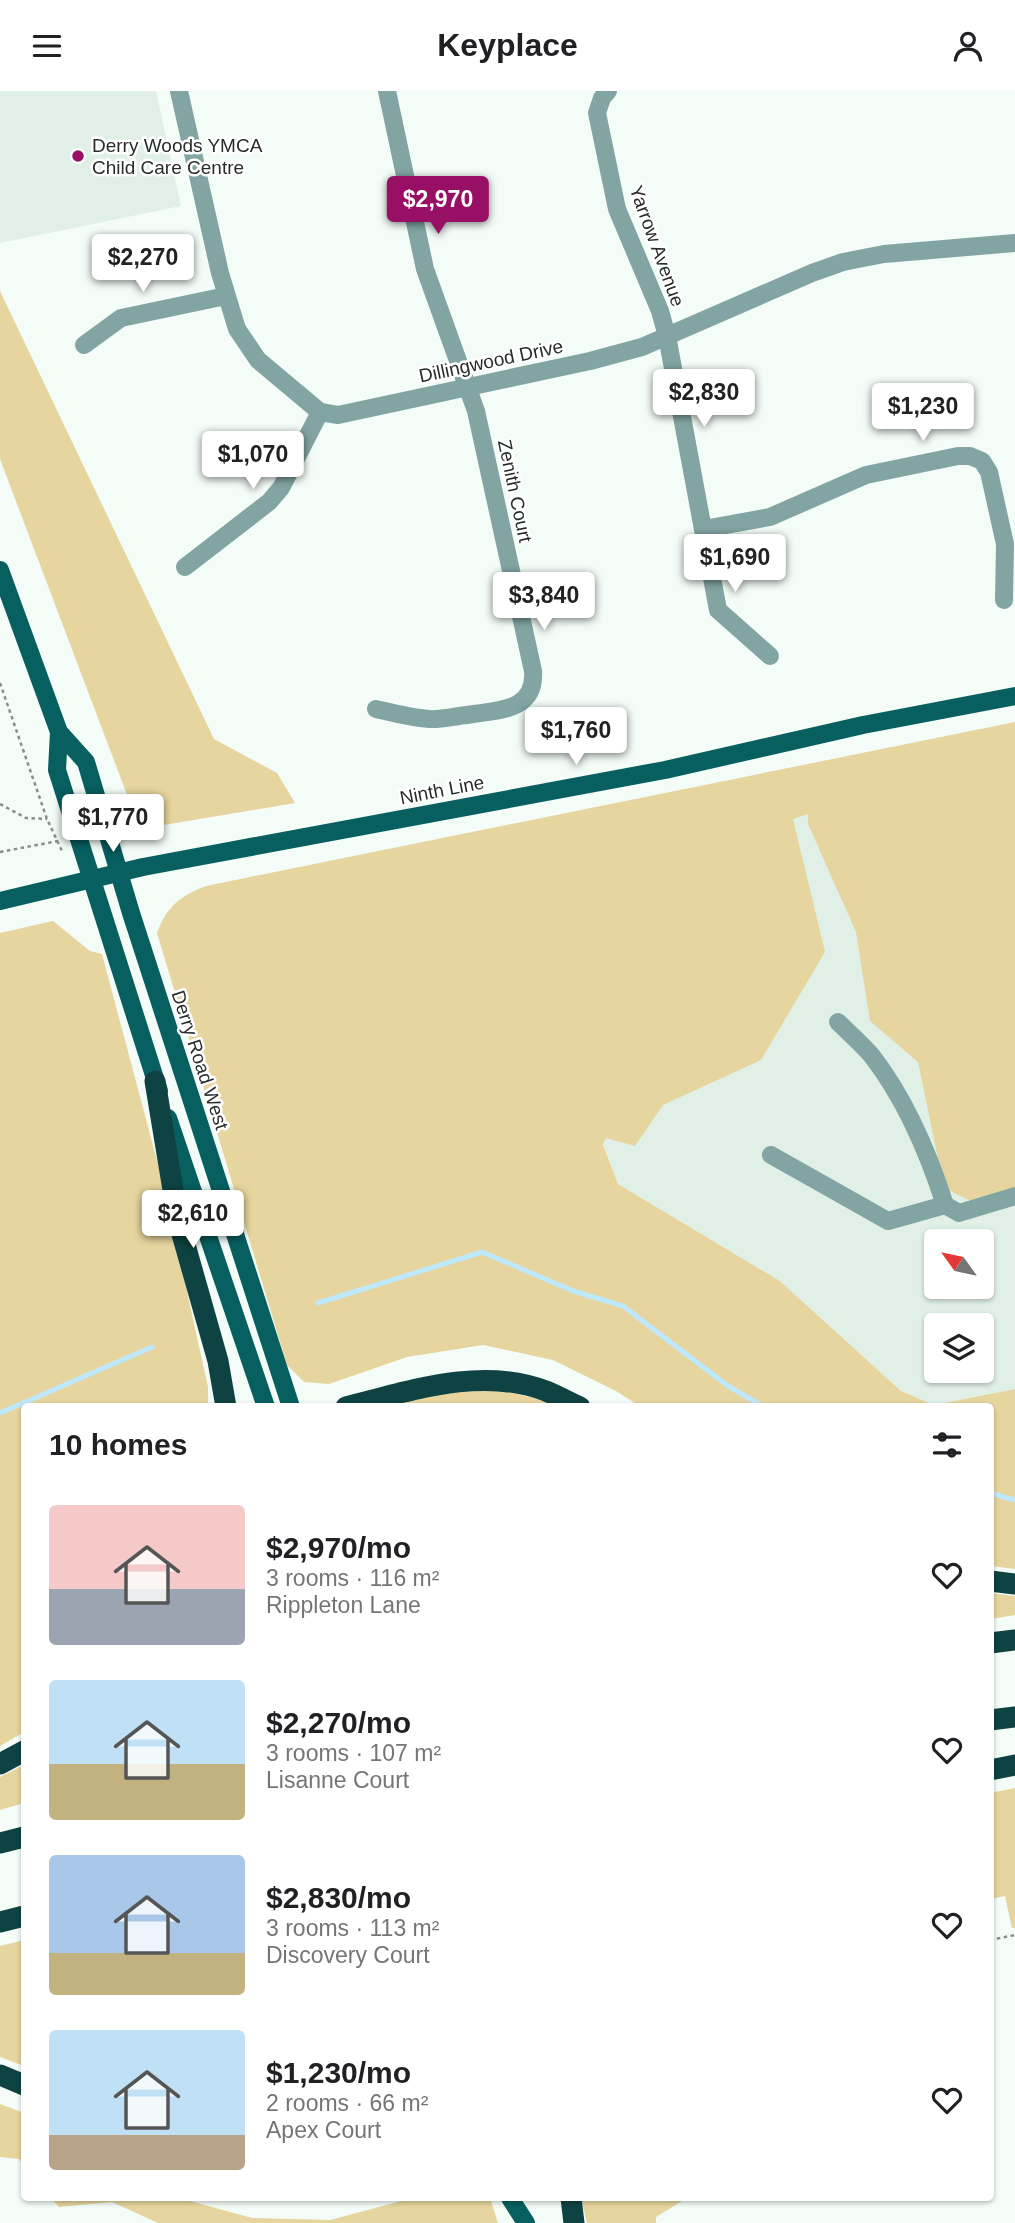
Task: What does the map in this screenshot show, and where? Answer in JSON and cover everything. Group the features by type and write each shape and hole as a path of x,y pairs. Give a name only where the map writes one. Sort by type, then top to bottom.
{"highway":[{"path":"155,1081 178,1220 218,1361 225,1403"},
{"path":"362,1403 435,1385 477,1380 544,1390 572,1403"},
{"path":"994,1581 1015,1584"},
{"path":"994,1643 1015,1640"},
{"path":"994,1720 1015,1717"},
{"path":"0,1764 21,1753"},
{"path":"994,1769 1015,1765"},
{"path":"0,1843 21,1838"},
{"path":"0,1922 21,1917"},
{"path":"0,2075 21,2084"},
{"path":"570,2201 574,2223"}],"main road":[{"name":"Derry Road West","path":"0,570 59,733 57,770 155,1081 265,1403"},
{"name":"Ninth Line","path":"0,901 118,873 665,770 863,725 1015,696"},
{"name":"Derry Road West","path":"59,733 86,762 118,873 290,1403"},
{"path":"512,2201 526,2221"},
{"path":"526,2221 527,2201"}],"street":[{"path":"179,91 226,296 237,329 250,350 269,370 320,412 281,488 269,502 185,567"},
{"name":"Zenith Court","path":"376,709 431,720 504,709 518,705 534,684 476,411 425,269 387,91"},
{"name":"Yarrow Avenue","path":"608,91 602,98 597,113 617,209 660,311 667,336 718,610 770,656"},
{"name":"Dillingwood Drive","path":"320,412 338,415 590,362 642,347 843,262 884,254 1015,243"},
{"path":"84,345 121,318 226,296"},
{"path":"704,529 769,517 866,475 958,456 970,456 982,461 989,473 1005,544 1004,600"},
{"path":"838,1022 871,1054 903,1101 935,1173 945,1205 959,1213 1015,1196"},
{"path":"771,1155 888,1221 945,1205"}],"path":[{"path":"0,683 47,819 62,851"},
{"path":"0,804 26,818 47,819"},
{"path":"0,852 58,842"},
{"path":"994,1939 1015,1935"}],"shaded area":[{"path":"0,91 156,91 181,206 0,243"},
{"path":"0,291 214,739 277,773 295,803 140,829 0,459"},
{"path":"1015,722 1015,1192 973,1202 944,1188 918,1062 870,1021 856,932 808,824 808,814 793,819 825,952 761,1060 663,1105 635,1146 606,1138 603,1144 618,1184 780,1281 901,1391 929,1403 635,1403 553,1360 483,1345 407,1357 329,1384 304,1382 287,1365 157,933 165,916 176,903 206,886"},
{"path":"1015,766 1015,1389 944,1403 929,1403 901,1391 780,1281 618,1184 506,871"},
{"path":"53,921 90,951 102,954 163,1183 208,1387 208,1403 21,1403 21,1734 0,1746 0,933"},
{"path":"1015,1389 1015,1569 994,1566 994,1403 944,1403"},
{"path":"498,1390 552,1403 402,1403 436,1392"},
{"path":"994,1593 1015,1596 1015,1615 994,1618"},
{"path":"21,1766 21,1804 0,1810 0,1777"},
{"path":"1015,1788 1015,1928 1012,1928 1005,1896 994,1898 994,1792"},
{"path":"21,1941 21,2065 0,2057 0,1946"},
{"path":"0,2104 21,2112 21,2162 19,2159 0,2157"},
{"path":"54,2201 190,2201 252,2218 330,2220 402,2201 491,2201 498,2223 158,2223 112,2202 59,2207"},
{"path":"582,2201 682,2201 656,2217 656,2223 587,2223"}],"waterway":[{"path":"318,1303 482,1252 573,1291 623,1306 728,1386 757,1403"},
{"path":"23,1403 152,1347"},
{"path":"0,1413 21,1404"},
{"path":"994,1494 1015,1500"}],"place":[{"name":"Derry Woods YMCA Child Care Centre","path":"78,156"}]}
